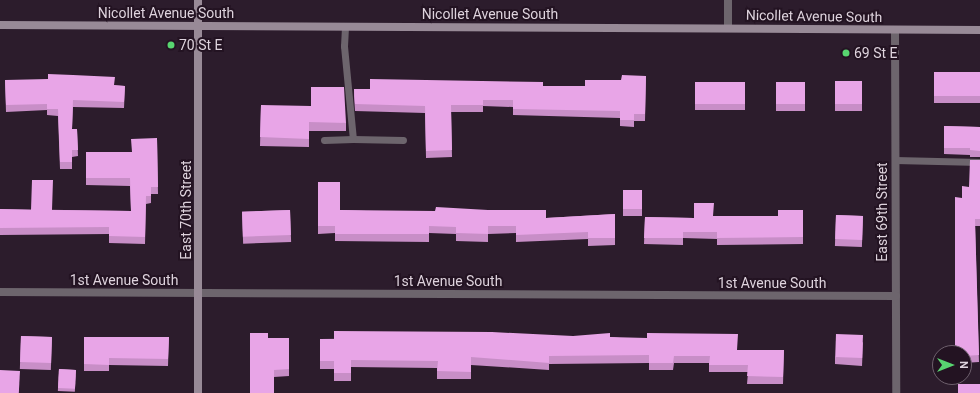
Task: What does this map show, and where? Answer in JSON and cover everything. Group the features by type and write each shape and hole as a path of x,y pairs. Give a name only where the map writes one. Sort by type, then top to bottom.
{"main road":[{"name":"East 70th Street","path":"198,0 198,393"},
{"name":"Nicollet Avenue South","path":"0,25 980,30"}],"street":[{"path":"728,0 728,28"},
{"name":"East 69th Street","path":"895,30 896,393"},
{"name":"1st Avenue South","path":"0,292 896,296"}],"lane":[{"path":"345,27 344,46 353,139"},
{"path":"324,140 403,140"},
{"path":"895,160 980,162"}],"building":[{"path":"934,72 980,72 980,96 934,96"},
{"path":"48,74 115,77 114,85 125,86 124,102 73,100 72,129 77,129 78,150 72,150 72,162 60,162 58,109 47,109 47,104 6,105 5,80 48,79"},
{"path":"622,75 646,76 645,114 634,114 634,120 620,120 620,111 513,109 513,100 483,100 483,105 451,105 452,150 426,151 425,106 355,104 354,89 370,89 370,79 543,82 543,86 585,86 585,80 621,80"},
{"path":"835,81 862,81 862,104 835,104"},
{"path":"695,82 745,82 745,104 695,104"},
{"path":"776,82 805,82 805,104 776,104"},
{"path":"311,87 344,87 346,123 309,122 309,139 260,137 261,105 311,106"},
{"path":"944,126 980,127 980,151 970,150 970,148 944,148"},
{"path":"157,138 158,187 151,187 151,196 146,196 145,237 109,236 109,227 0,228 0,209 31,210 32,180 53,180 52,210 131,211 130,178 86,178 86,152 132,152 131,139"},
{"path":"970,160 980,160 980,219 975,219 979,355 972,355 972,345 955,345 955,197 962,198 962,186 969,187"},
{"path":"318,182 340,182 340,210 435,211 436,207 488,210 546,210 546,218 615,214 615,238 588,238 588,232 516,235 516,226 488,226 488,234 456,233 456,227 429,226 429,234 335,234 335,226 318,226"},
{"path":"623,190 642,190 642,209 623,209"},
{"path":"694,203 714,203 713,216 778,216 778,210 803,210 803,237 717,238 717,232 683,232 683,238 644,238 645,217 694,218"},
{"path":"290,210 291,235 243,237 242,212"},
{"path":"836,215 863,216 862,240 835,239"},
{"path":"334,331 492,332 573,336 610,333 610,337 647,338 647,333 738,334 737,350 784,350 783,377 747,376 748,365 709,365 710,356 674,356 673,363 649,363 649,355 549,356 549,363 471,357 471,372 437,371 438,361 351,360 351,373 334,373 334,361 320,361 320,339 334,339"},
{"path":"250,333 268,333 268,338 289,338 289,369 274,370 274,393 250,393"},
{"path":"836,334 863,335 862,358 835,357"},
{"path":"21,336 52,337 51,363 20,362"},
{"path":"84,337 169,337 168,359 109,358 109,365 84,364"},
{"path":"59,369 76,370 75,389 58,388"},
{"path":"0,370 20,371 19,393 0,393"},
{"path":"980,384 980,393 958,393 958,385"}],"place":[{"name":"70 St E","path":"171,45"},
{"name":"69 St E","path":"846,53"}]}
